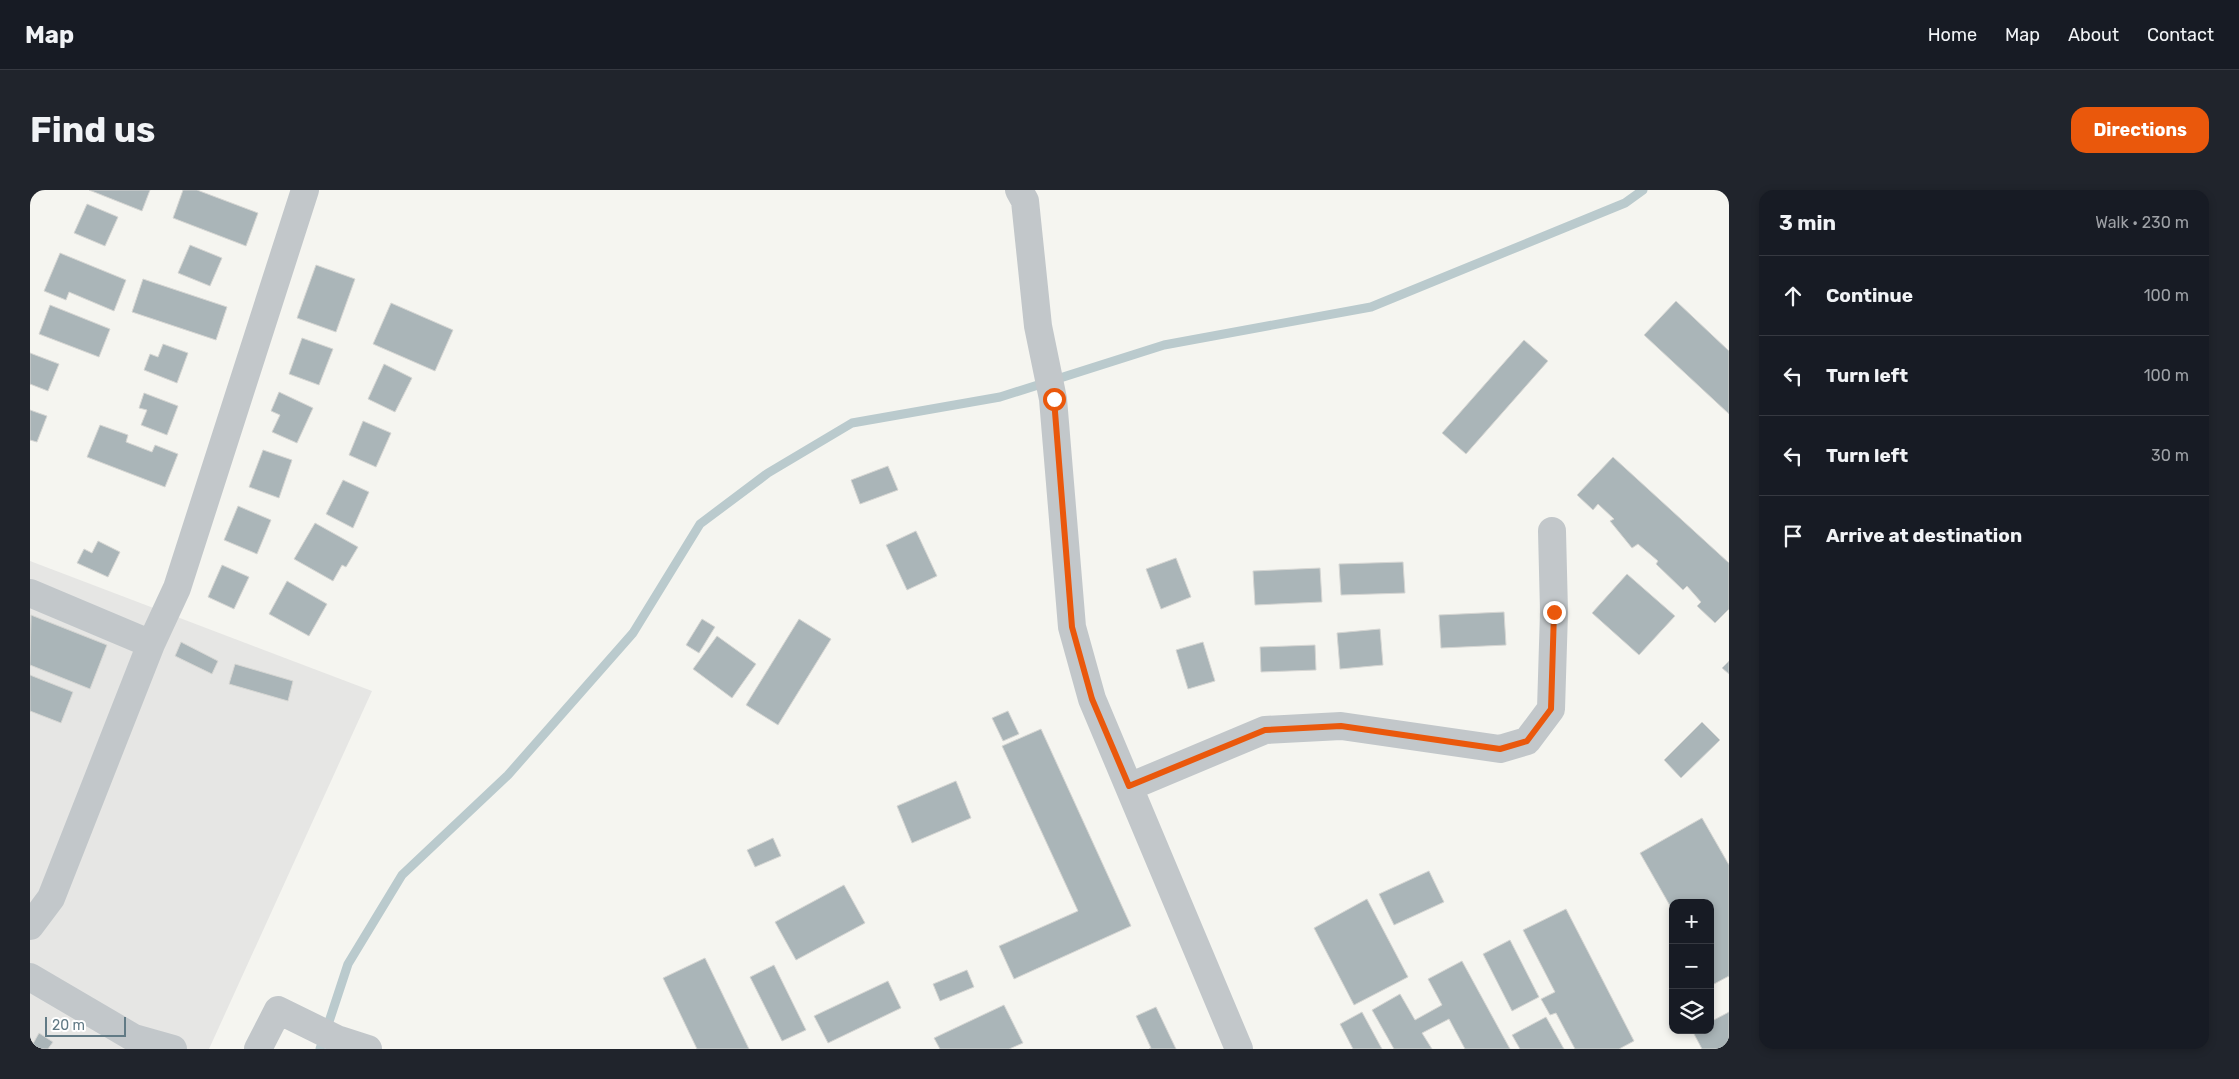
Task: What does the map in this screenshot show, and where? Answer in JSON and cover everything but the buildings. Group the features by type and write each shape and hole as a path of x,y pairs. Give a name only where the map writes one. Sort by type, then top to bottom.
{"street":[{"path":"30,926 51,898 151,644 177,588 305,190"},
{"path":"1019,190 1025,201 1038,326 1054,399 1072,627 1092,699 1239,1049"},
{"path":"1129,786 1265,730 1341,726 1500,749 1527,741 1551,709 1554,612 1552,531"},
{"path":"30,593 151,644"},
{"path":"30,977 134,1038 173,1049"},
{"path":"258,1049 278,1010 302,1020 337,1039 368,1049"}],"shaded area":[{"path":"30,561 372,691 209,1049 30,1049"}],"waterway":[{"path":"320,1049 348,964 402,875 508,775 633,633 700,524 768,473 852,423 1000,397 1164,345 1371,307 1625,203 1643,190"}],"route":[{"path":"1054,399 1072,627 1092,699 1129,786 1265,730 1341,726 1454,744 1500,749 1527,741 1551,709 1554,612"}]}
